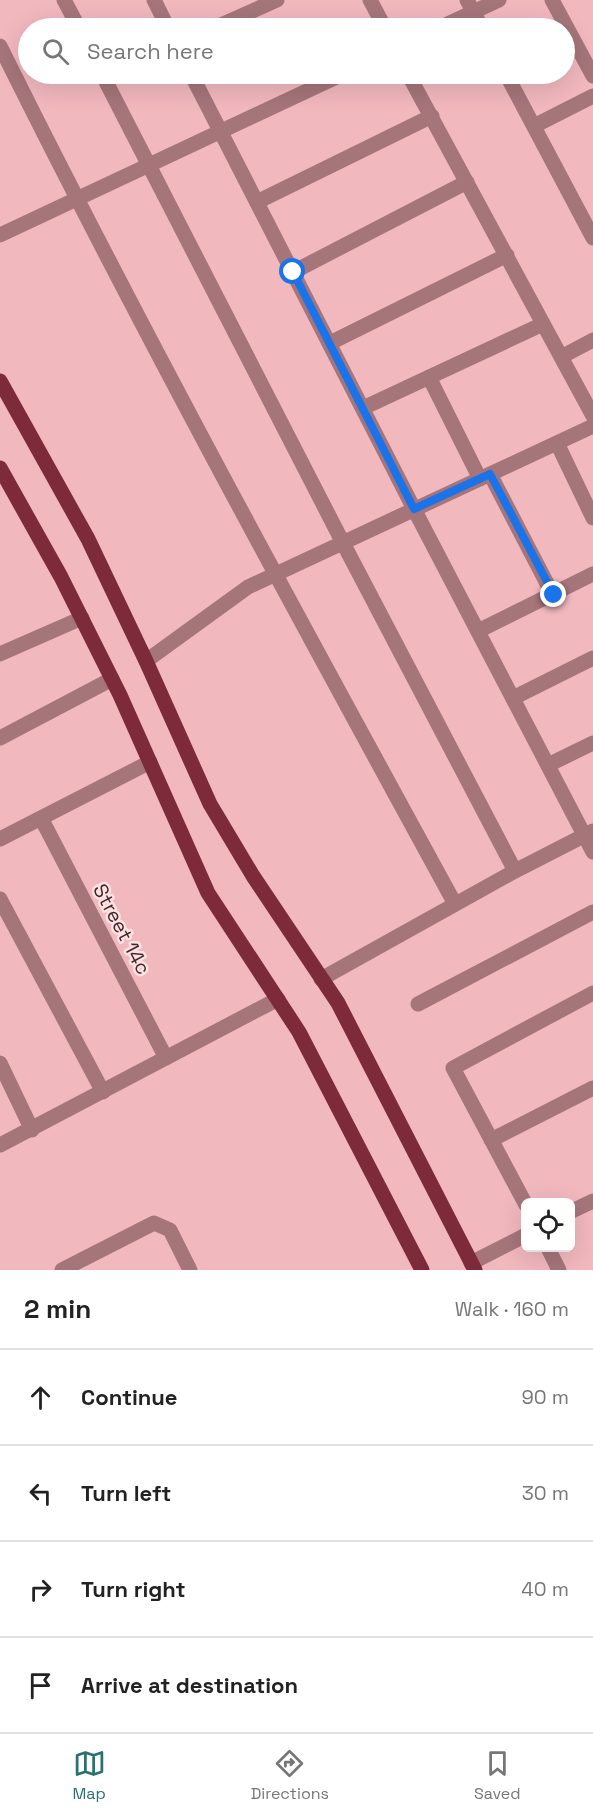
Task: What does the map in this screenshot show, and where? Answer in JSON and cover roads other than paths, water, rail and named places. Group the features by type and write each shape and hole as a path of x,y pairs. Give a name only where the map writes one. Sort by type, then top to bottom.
{"main road":[{"path":"0,381 88,539 210,804 253,876 338,1003 473,1266"},
{"path":"0,468 61,577 112,679 208,893 299,1032 422,1270"}],"street":[{"path":"64,0 74,18"},
{"path":"154,0 163,18"},
{"path":"236,18 277,0"},
{"path":"370,0 380,18"},
{"path":"453,18 470,6 499,0"},
{"path":"552,0 562,18"},
{"path":"575,43 593,76"},
{"path":"0,46 18,82"},
{"path":"19,84 76,199 275,575 455,904"},
{"path":"107,84 515,871"},
{"path":"196,84 548,765 589,833 593,852"},
{"path":"0,235 322,84"},
{"path":"414,84 593,416"},
{"path":"511,84 593,238"},
{"path":"534,126 593,96"},
{"path":"257,202 432,116"},
{"path":"293,272 467,182"},
{"path":"330,343 507,255"},
{"path":"363,408 543,324"},
{"path":"561,357 593,340"},
{"path":"429,377 554,595"},
{"path":"146,661 248,588 593,426"},
{"path":"557,443 593,518"},
{"path":"478,631 593,574"},
{"path":"0,654 82,618"},
{"path":"513,698 593,658"},
{"path":"0,738 112,679"},
{"path":"548,765 593,742"},
{"path":"0,839 150,762"},
{"name":"Street 14c","path":"41,818 166,1058"},
{"path":"321,979 515,871 589,833"},
{"path":"0,899 103,1092"},
{"path":"417,1004 593,912"},
{"path":"521,1198 453,1068 593,993"},
{"path":"0,1145 278,999"},
{"path":"0,1063 32,1130"},
{"path":"491,1140 593,1088"},
{"path":"575,1210 593,1201"},
{"path":"62,1270 154,1222 170,1230 190,1270"},
{"path":"473,1266 521,1237"},
{"path":"550,1252 560,1270"}]}
